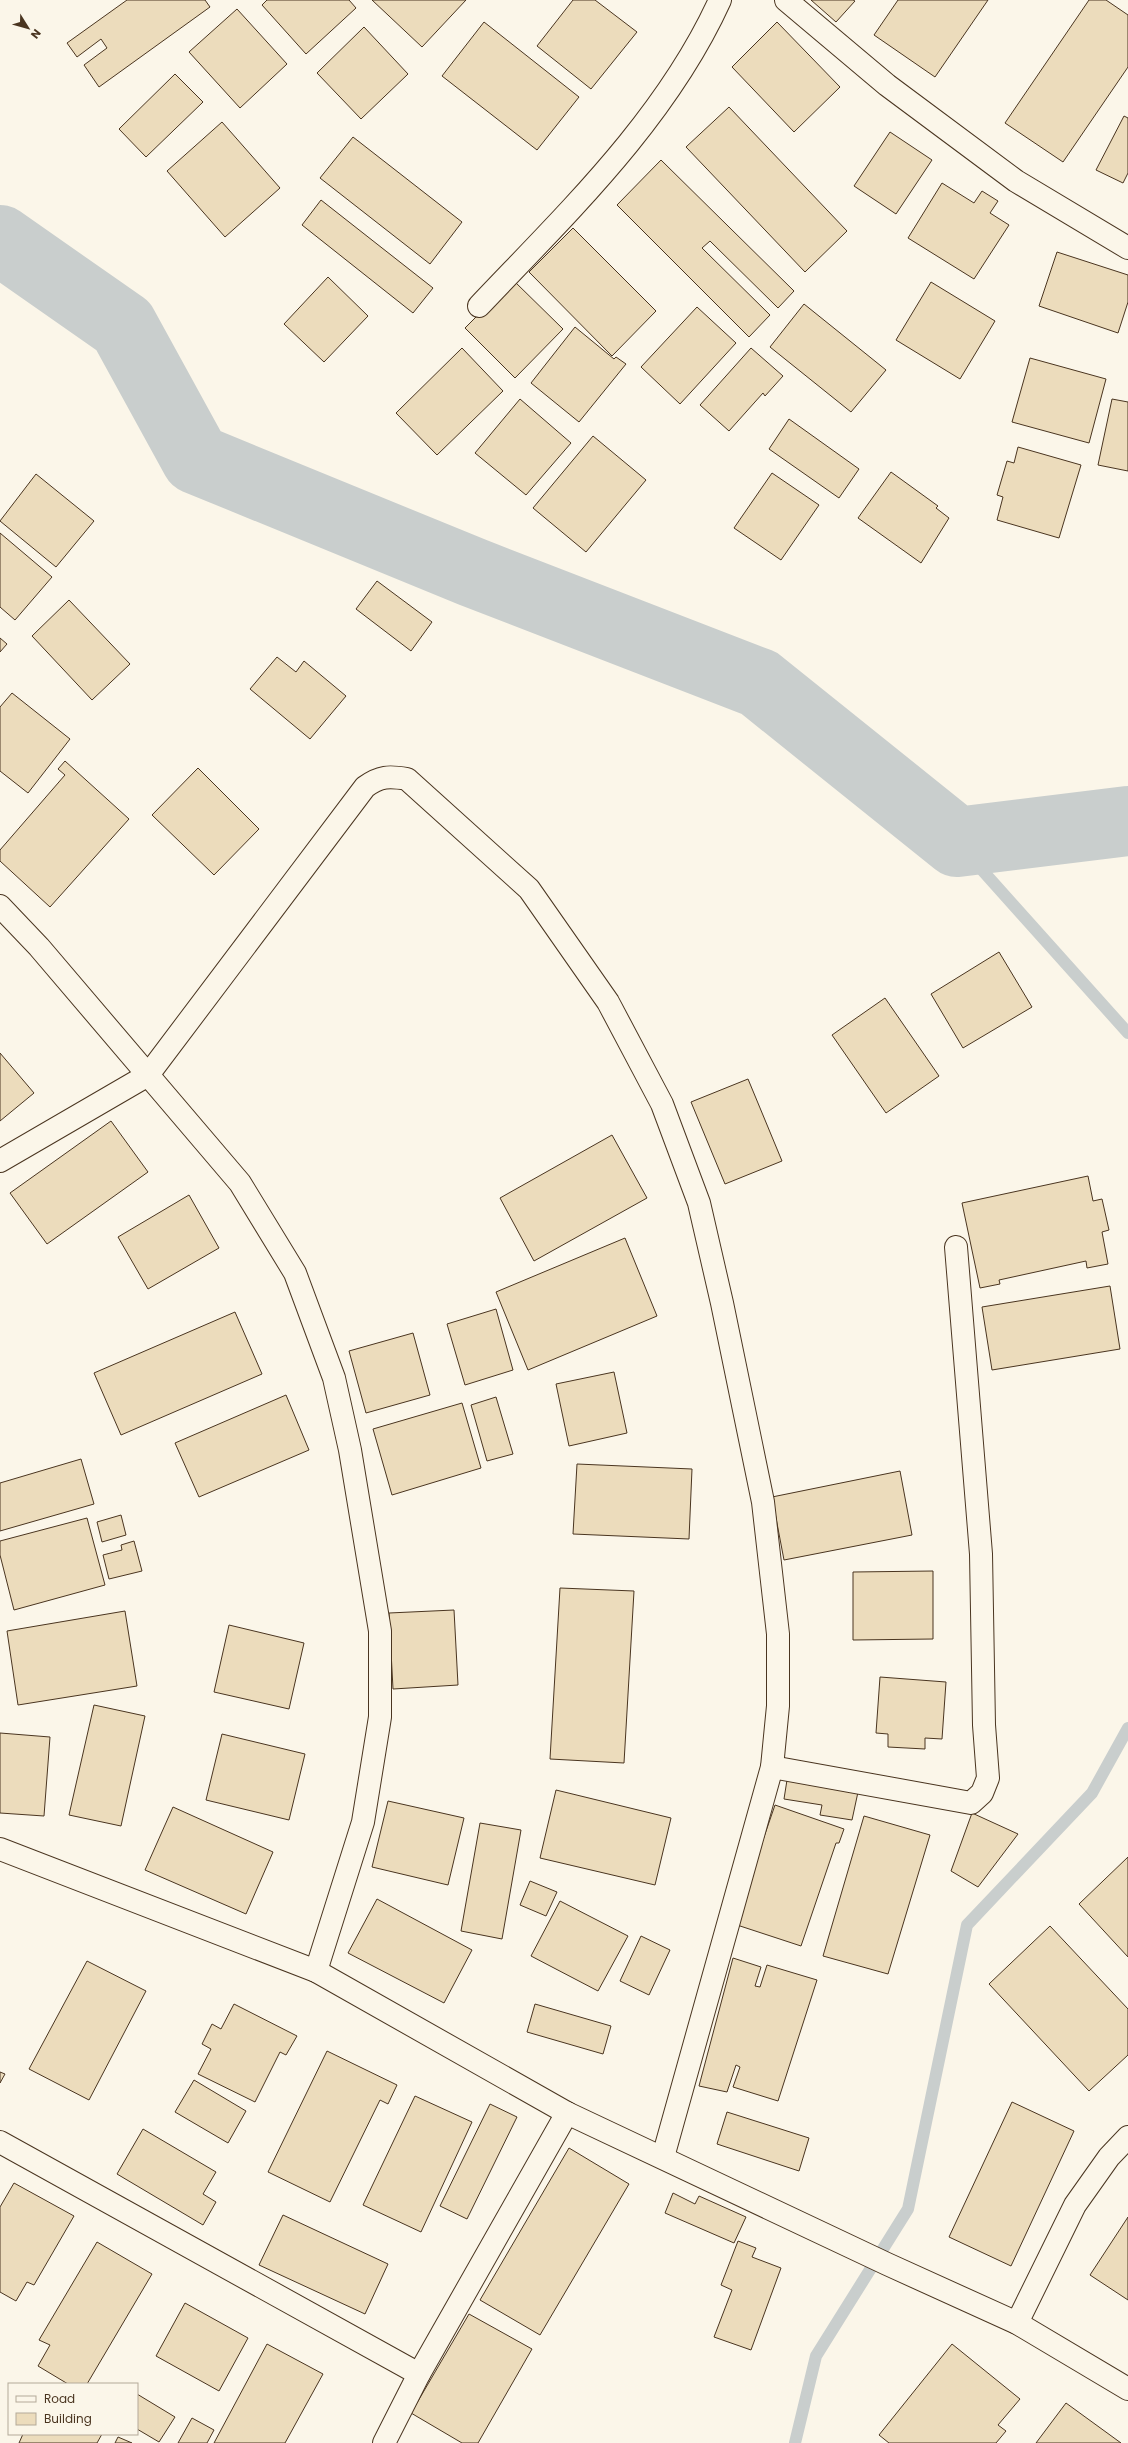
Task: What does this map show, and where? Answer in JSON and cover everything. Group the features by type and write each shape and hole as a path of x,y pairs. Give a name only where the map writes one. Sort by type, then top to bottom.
{"street":[{"path":"479,306 579,200 649,118 702,39 720,0"},
{"path":"786,0 887,86 1016,181 1128,248"},
{"path":"0,1161 148,1075 365,787 375,779 386,776 407,779 529,889 608,1002 662,1104 699,1203 722,1303 762,1502 778,1634 778,1706 772,1768 663,2156"},
{"path":"0,906 39,947 240,1183 295,1273 334,1378 350,1450 380,1631 380,1717 363,1822 316,1971"},
{"path":"772,1768 971,1803 982,1793 988,1778 984,1725 982,1554 956,1247"},
{"path":"0,1849 316,1971 567,2113 663,2156 888,2264 1017,2323 1128,2389"},
{"path":"384,2443 419,2374 567,2113"},
{"path":"1017,2323 1074,2205 1109,2157 1128,2137"},
{"path":"0,2142 419,2374"}],"building":[{"path":"127,0 205,0 210,7 99,87 84,65 107,48 101,39 77,57 67,43"},
{"path":"267,0 349,0 356,8 306,54 262,5"},
{"path":"372,0 466,0 422,47"},
{"path":"573,0 595,0 637,32 591,89 537,46"},
{"path":"811,0 853,0 855,1 836,22"},
{"path":"898,0 988,0 935,77 874,35"},
{"path":"1089,0 1106,0 1128,15 1128,67 1063,162 1005,123"},
{"path":"237,9 287,64 240,108 189,52"},
{"path":"484,22 579,97 537,150 442,76"},
{"path":"777,22 840,87 794,132 732,67"},
{"path":"364,27 408,74 361,119 317,73"},
{"path":"175,74 203,102 146,157 119,129"},
{"path":"729,107 847,231 805,272 686,147"},
{"path":"1124,116 1128,118 1128,173 1123,183 1096,170"},
{"path":"222,122 280,188 225,237 167,171"},
{"path":"890,132 932,160 896,214 854,186"},
{"path":"353,137 462,222 430,264 320,178"},
{"path":"661,160 794,291 778,308 710,241 702,248 770,315 749,337 617,205"},
{"path":"942,183 974,203 982,191 998,201 990,213 1009,225 974,279 908,238"},
{"path":"321,200 433,288 413,313 302,225"},
{"path":"573,228 656,311 612,356 529,272"},
{"path":"1057,252 1128,275 1128,302 1118,333 1039,306"},
{"path":"328,277 368,316 324,362 284,324"},
{"path":"513,280 563,329 515,378 465,328"},
{"path":"931,282 995,321 960,379 896,340"},
{"path":"804,304 886,370 851,412 770,347"},
{"path":"697,307 736,343 680,404 641,367"},
{"path":"575,327 614,359 616,357 626,364 579,422 531,383"},
{"path":"462,348 503,391 437,455 396,413"},
{"path":"751,348 783,376 765,396 763,393 729,431 700,405"},
{"path":"1030,358 1106,379 1089,443 1012,422"},
{"path":"520,399 571,443 526,495 475,453"},
{"path":"1112,399 1128,402 1128,471 1098,465"},
{"path":"789,419 859,469 839,498 769,449"},
{"path":"593,436 646,480 586,552 533,508"},
{"path":"1018,447 1081,465 1059,538 997,520 1003,497 997,495 1007,461 1014,463"},
{"path":"891,472 938,506 936,508 949,518 921,563 858,518"},
{"path":"772,473 819,505 781,560 734,528"},
{"path":"36,474 94,521 56,567 0,521"},
{"path":"0,533 52,577 15,620 0,607"},
{"path":"377,581 432,622 411,651 356,609"},
{"path":"69,600 130,664 92,700 32,636"},
{"path":"0,638 7,644 0,652"},
{"path":"277,657 296,672 304,661 346,696 310,739 250,689"},
{"path":"12,693 70,739 28,793 0,771 0,707"},
{"path":"65,761 129,819 50,907 0,861 0,850 65,775 58,769"},
{"path":"198,768 259,829 214,875 152,815"},
{"path":"999,952 1032,1007 963,1048 931,994"},
{"path":"885,998 939,1076 886,1113 832,1035"},
{"path":"0,1053 34,1093 0,1121"},
{"path":"748,1079 782,1161 725,1184 691,1102"},
{"path":"111,1121 148,1172 47,1244 10,1193"},
{"path":"612,1135 647,1198 534,1261 500,1198"},
{"path":"1088,1176 1093,1201 1102,1199 1109,1230 1102,1232 1108,1264 1087,1268 1086,1261 999,1280 1000,1284 980,1288 962,1203"},
{"path":"189,1195 219,1248 148,1289 118,1237"},
{"path":"625,1238 657,1316 528,1370 496,1292"},
{"path":"1110,1286 1120,1349 992,1370 982,1307"},
{"path":"496,1309 513,1370 465,1385 447,1324"},
{"path":"235,1312 262,1374 121,1435 94,1373"},
{"path":"413,1333 430,1395 366,1413 349,1351"},
{"path":"614,1372 627,1433 569,1446 556,1384"},
{"path":"286,1395 309,1450 199,1497 175,1443"},
{"path":"496,1397 513,1454 487,1461 471,1405"},
{"path":"462,1403 481,1468 392,1495 373,1429"},
{"path":"81,1459 94,1504 0,1531 0,1483"},
{"path":"577,1464 692,1469 689,1539 573,1534"},
{"path":"900,1471 912,1535 784,1560 772,1497"},
{"path":"121,1515 126,1535 102,1542 97,1522"},
{"path":"87,1518 105,1585 14,1610 0,1555 0,1541"},
{"path":"134,1541 142,1571 109,1579 103,1555 122,1550 121,1545"},
{"path":"933,1571 933,1639 853,1640 853,1572"},
{"path":"560,1588 634,1591 624,1763 550,1759"},
{"path":"454,1610 458,1685 393,1689 389,1613"},
{"path":"125,1611 137,1686 18,1705 7,1631"},
{"path":"229,1625 304,1643 289,1709 214,1692"},
{"path":"880,1677 946,1682 942,1739 925,1738 925,1749 888,1747 888,1734 876,1733"},
{"path":"94,1705 145,1716 121,1826 69,1815"},
{"path":"0,1733 50,1737 44,1816 0,1813"},
{"path":"222,1734 305,1754 289,1820 206,1800"},
{"path":"787,1780 858,1792 852,1820 820,1815 822,1805 784,1799"},
{"path":"556,1790 671,1818 655,1885 540,1858"},
{"path":"388,1801 464,1818 448,1885 372,1867"},
{"path":"775,1805 844,1829 839,1843 836,1843 801,1946 734,1924"},
{"path":"173,1807 273,1852 246,1914 145,1870"},
{"path":"972,1813 1018,1834 978,1887 951,1871"},
{"path":"864,1816 930,1835 888,1974 823,1956"},
{"path":"480,1823 521,1830 502,1939 461,1931"},
{"path":"1128,1857 1128,1957 1079,1904"},
{"path":"530,1881 557,1892 546,1916 520,1905"},
{"path":"377,1899 472,1950 444,2003 348,1953"},
{"path":"560,1901 628,1936 598,1991 531,1956"},
{"path":"1050,1926 1128,2009 1128,2055 1089,2091 989,1984"},
{"path":"641,1936 670,1950 649,1995 620,1981"},
{"path":"733,1958 761,1967 755,1986 760,1987 767,1965 817,1980 778,2101 733,2087 740,2067 736,2065 727,2092 699,2086"},
{"path":"87,1961 146,1991 89,2100 29,2069"},
{"path":"234,2004 297,2036 286,2055 280,2052 255,2102 198,2074 211,2049 202,2044 212,2024 221,2029"},
{"path":"535,2004 611,2026 603,2054 527,2032"},
{"path":"327,2051 397,2085 388,2104 380,2100 330,2202 268,2172"},
{"path":"0,2072 5,2074 0,2083"},
{"path":"194,2080 246,2111 228,2143 175,2112"},
{"path":"415,2096 472,2122 421,2232 363,2205"},
{"path":"1012,2102 1074,2131 1011,2266 949,2237"},
{"path":"490,2104 517,2117 467,2219 440,2206"},
{"path":"727,2112 809,2138 799,2171 717,2144"},
{"path":"143,2129 216,2172 203,2194 216,2202 203,2225 117,2174"},
{"path":"569,2148 629,2184 540,2335 480,2300"},
{"path":"14,2183 74,2216 34,2285 27,2282 16,2301 0,2292 0,2207"},
{"path":"673,2193 695,2204 699,2196 746,2217 734,2243 665,2213"},
{"path":"283,2215 388,2264 365,2314 259,2265"},
{"path":"1128,2217 1128,2300 1090,2275"},
{"path":"738,2241 756,2248 752,2257 781,2268 751,2350 714,2337 732,2290 721,2285"},
{"path":"97,2242 152,2274 88,2383 66,2383 38,2366 50,2345 39,2340"},
{"path":"185,2303 248,2338 219,2391 156,2356"},
{"path":"469,2314 532,2349 478,2443 462,2443 411,2413"},
{"path":"267,2344 323,2374 285,2443 214,2443"},
{"path":"952,2344 1020,2399 998,2425 1006,2431 996,2443 889,2443 879,2435"},
{"path":"138,2395 175,2417 159,2442 138,2430"},
{"path":"1066,2403 1121,2443 1036,2443"},
{"path":"192,2418 214,2430 207,2443 178,2443"},
{"path":"23,2435 101,2435 97,2443 19,2443"},
{"path":"118,2437 132,2443 115,2443"}],"waterway":[{"path":"0,240 123,326 196,459 472,572 759,683 957,842 1128,821"},
{"path":"957,842 1128,1033"},
{"path":"795,2443 816,2356 908,2209 967,1925 1092,1793 1128,1728"}]}
